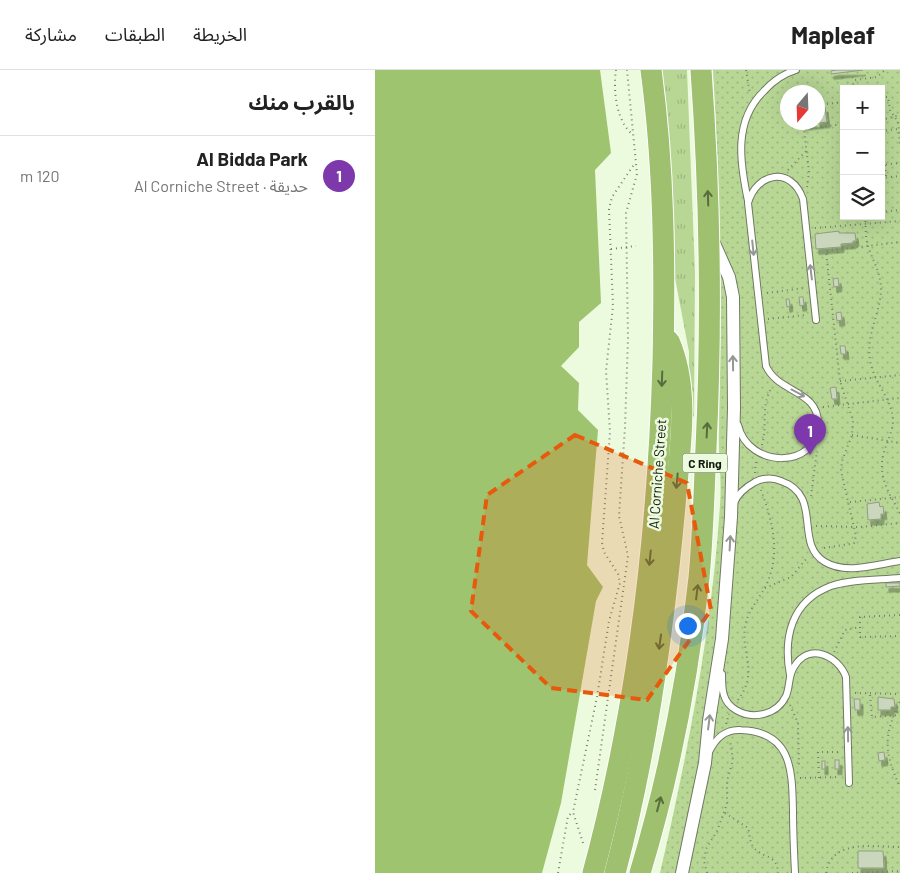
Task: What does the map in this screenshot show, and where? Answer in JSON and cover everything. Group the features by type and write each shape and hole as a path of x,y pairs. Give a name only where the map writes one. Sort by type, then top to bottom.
{"highway":[{"name":"Al Corniche Street","path":"593,873 619,764 638,654 659,462 664,330 660,164 651,70"},
{"name":"C Ring","path":"640,873 673,746 692,632 699,576 708,406 709,232 701,70"},
{"path":"615,873 640,761 660,645 669,571 679,458 681,393 676,360 664,330"},
{"path":"647,851 651,873"}],"street":[{"path":"683,873 705,763 709,721 722,639 731,517 734,408 733,297 729,277 709,232"}],"lane":[{"path":"734,408 739,431 745,441 759,454 778,458 797,456 810,446 815,439 819,422 815,408 806,398 776,381 767,366 748,203 742,172 741,144 744,125 751,109 760,94 783,75 796,70"},
{"path":"748,203 757,184 768,178 781,177 797,187 803,199 817,320"},
{"path":"731,517 739,495 757,481 775,479 789,484 800,494 807,508 810,540 815,552 825,562 839,568 900,561"},
{"path":"722,639 722,688 727,703 732,708 749,715 765,714 780,704 786,697 789,676 786,648 789,630 799,612 813,597 832,586 844,583 900,578"},
{"path":"789,676 799,660 815,653 832,657 843,668 847,692 849,783"},
{"path":"705,763 715,742 727,732 748,730 769,737 785,753 796,778 795,873"}],"path":[{"path":"615,70 619,114 624,125 632,134"},
{"path":"595,792 628,556 619,516 628,339 626,207 637,178 627,70"},
{"path":"746,70 751,109"},
{"path":"853,85 855,80 877,77 885,70"},
{"path":"885,97 887,97 890,110 894,116 900,144"},
{"path":"825,104 840,102"},
{"path":"885,119 900,115"},
{"path":"803,199 808,182 804,129 840,124"},
{"path":"885,131 898,129"},
{"path":"781,177 807,150"},
{"path":"585,837 583,845 573,812 597,697 609,621 620,583 618,574 604,552 602,542 610,442 606,371 613,306 611,200 635,163"},
{"path":"900,163 885,165 886,178 900,176"},
{"path":"885,212 900,210"},
{"path":"865,220 868,246 877,264 881,282 879,301 869,340 870,363 874,377 887,399 893,420 881,464 882,476 891,498 900,513"},
{"path":"764,589 791,577 815,552 830,546 854,543 856,536 850,502 841,471 842,461 852,435 853,421 840,381 825,250 900,242"},
{"path":"611,249 636,246"},
{"path":"758,294 804,288"},
{"path":"840,381 900,375"},
{"path":"707,873 704,861 706,849 717,831 727,804 727,781 733,753 727,732 726,720 744,692 750,672 745,640 747,620 764,589 774,562 775,544 772,519 754,468 766,430 765,403 776,381"},
{"path":"815,408 900,398"},
{"path":"852,435 900,443"},
{"path":"807,508 813,490 817,458 815,439"},
{"path":"850,502 900,497"},
{"path":"808,526 854,527 900,523"},
{"path":"900,616 859,617 860,637 900,636"},
{"path":"832,657 845,630 860,627"},
{"path":"847,692 900,694"},
{"path":"870,694 871,717 900,715"},
{"path":"786,697 798,723 796,778 840,777 840,769"},
{"path":"900,702 888,733 887,751 900,787"},
{"path":"819,778 818,752 839,752 840,760"},
{"path":"558,873 568,816 573,812"},
{"path":"724,812 738,819 748,828 752,845 761,853 773,858 776,862 778,873"},
{"path":"826,873 830,860 842,850 852,847 900,847"},
{"path":"852,873 900,871"}],"highlighted area":[{"path":"575,435 687,483 711,610 647,700 551,688 471,611 487,495"}],"green space":[{"path":"661,70 687,70 695,273 694,417 689,412 689,352 675,278 671,172"},
{"path":"713,70 900,70 900,873 660,873 680,782 705,644 720,505 717,161"}],"shaded area":[{"path":"375,70 600,70 611,153 595,170 601,303 579,322 579,347 561,366 579,383 578,410 598,430 587,565 603,587 596,601 561,803 542,873 375,873"}],"building":[{"path":"836,70 863,70 831,74 831,71"},
{"path":"839,231 839,233 855,233 856,241 841,244 841,247 816,249 815,234"},
{"path":"838,278 839,286 834,287 833,279"},
{"path":"799,297 803,297 804,305 800,306"},
{"path":"786,299 789,299 790,306 787,307"},
{"path":"841,312 842,320 837,321 836,313"},
{"path":"840,346 845,346 846,354 841,354"},
{"path":"836,387 837,399 832,399 830,388"},
{"path":"879,502 880,507 883,506 884,514 881,514 881,519 868,520 867,504"},
{"path":"886,583 900,583 900,586 886,587"},
{"path":"878,697 894,699 895,707 891,707 891,710 878,710"},
{"path":"854,699 860,699 860,710 855,710"},
{"path":"884,752 885,760 879,761 878,753"},
{"path":"835,760 839,760 839,769 835,769"},
{"path":"822,761 825,761 825,769 822,769"},
{"path":"858,851 883,851 884,868 858,868"}],"place":[{"name":"Al Bidda Park","path":"810,455"}]}
